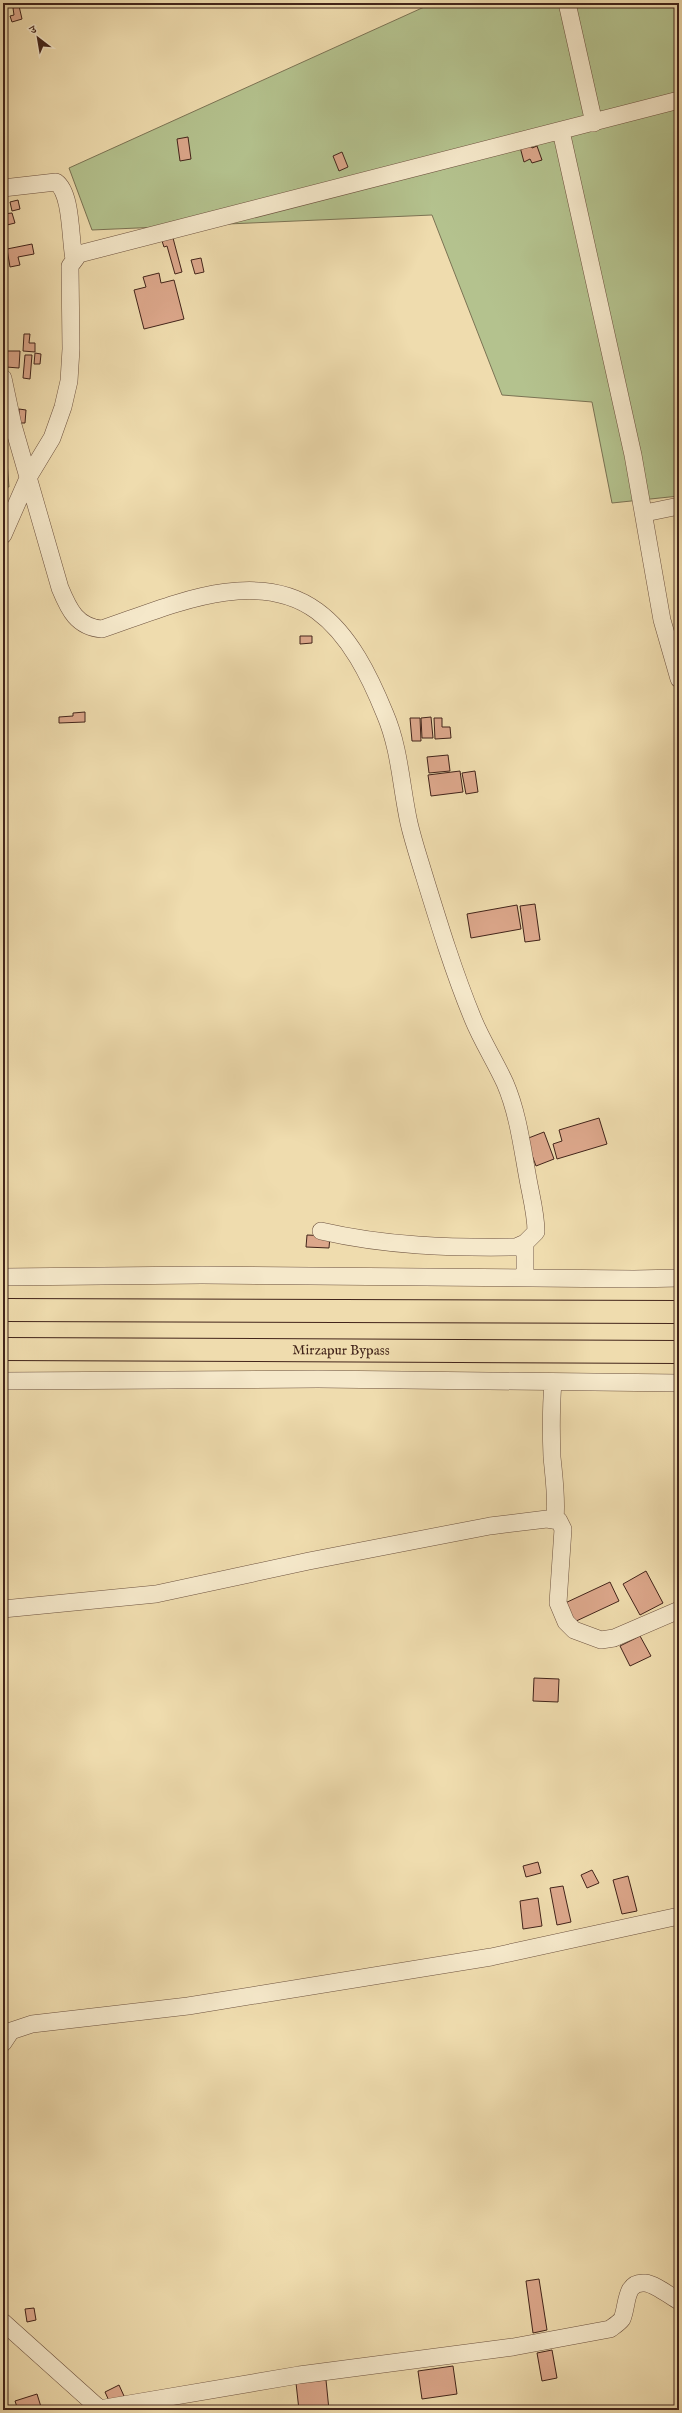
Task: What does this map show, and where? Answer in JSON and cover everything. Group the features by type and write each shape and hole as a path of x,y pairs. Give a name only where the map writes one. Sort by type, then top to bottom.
{"highway":[{"path":"3,1310 679,1312"},
{"name":"Mirzapur Bypass","path":"3,1349 679,1352"}],"street":[{"path":"566,3 594,122"},
{"path":"74,259 86,251 679,100"},
{"path":"560,131 645,513 662,620 679,679"},
{"path":"3,188 51,182 62,186 67,199 74,259 70,271 71,349 69,381 52,438 29,476 3,535"},
{"path":"3,378 13,425 29,476 60,588 66,603 80,623 91,628 102,629 196,598 223,592 256,591 280,594 299,601 317,611 339,633 360,660 371,681 392,733 409,823 459,982 474,1021 505,1083 513,1104 536,1223 536,1232 525,1243 516,1247 451,1248 385,1243 321,1231"},
{"path":"645,513 679,506"},
{"path":"525,1243 525,1278"},
{"path":"3,1277 209,1275 679,1278"},
{"path":"3,1381 318,1379 679,1383"},
{"path":"553,1382 551,1401 552,1456 557,1501 555,1519"},
{"path":"3,1609 156,1594 309,1561 490,1526 555,1519 562,1524 563,1529 558,1603 566,1622 574,1630 601,1640 614,1638 679,1610"},
{"path":"6,2034 32,2024 188,2006 490,1957 679,1916"},
{"path":"3,2322 100,2410 299,2375 513,2347 610,2329 620,2322 623,2317 627,2294 638,2284 646,2283 679,2301"}],"green space":[{"path":"433,3 679,3 679,496 612,503 592,402 502,395 432,215 92,230 69,168"},
{"path":"3,410 9,487 3,487"}],"building":[{"path":"19,6 22,19 12,22 10,16 14,15 13,8"},
{"path":"188,137 191,159 180,161 177,139"},
{"path":"530,144 532,148 537,146 542,160 532,163 530,159 524,162 520,147"},
{"path":"342,152 348,167 339,171 333,156"},
{"path":"18,200 20,209 12,211 10,202"},
{"path":"12,213 15,223 3,226 3,214"},
{"path":"173,238 182,272 175,274 167,246 164,247 162,241"},
{"path":"32,244 34,254 18,257 20,265 10,267 7,249"},
{"path":"201,258 204,272 195,274 191,260"},
{"path":"159,273 161,283 174,280 184,319 144,329 134,290 146,287 143,277"},
{"path":"24,334 30,334 29,343 35,343 35,352 23,351"},
{"path":"6,351 20,351 19,368 6,367"},
{"path":"35,353 41,354 40,364 34,364"},
{"path":"25,355 32,355 30,379 23,378"},
{"path":"19,409 26,410 25,423 19,423"},
{"path":"300,636 312,636 312,643 300,644"},
{"path":"85,712 85,722 59,723 59,717 73,716 73,713"},
{"path":"431,717 433,738 422,738 421,718"},
{"path":"410,718 420,718 421,741 412,741"},
{"path":"434,718 442,718 442,727 450,727 451,738 435,739"},
{"path":"448,755 450,771 429,773 427,757"},
{"path":"460,771 463,792 431,796 428,775"},
{"path":"475,771 478,792 466,794 462,773"},
{"path":"535,904 540,940 525,942 520,906"},
{"path":"517,905 521,929 471,938 467,914"},
{"path":"599,1118 607,1144 557,1159 553,1144 562,1141 559,1130"},
{"path":"544,1132 554,1159 536,1166 526,1139"},
{"path":"307,1235 330,1236 329,1248 306,1247"},
{"path":"679,1551 679,1562 675,1553"},
{"path":"646,1571 663,1603 640,1615 623,1584"},
{"path":"610,1582 619,1601 572,1623 563,1604"},
{"path":"640,1636 651,1656 630,1666 620,1646"},
{"path":"534,1678 559,1679 558,1702 533,1701"},
{"path":"538,1862 541,1873 526,1877 523,1866"},
{"path":"592,1870 599,1883 587,1888 581,1875"},
{"path":"628,1876 637,1911 622,1914 613,1880"},
{"path":"563,1886 571,1922 557,1925 550,1888"},
{"path":"538,1898 542,1926 523,1929 520,1901"},
{"path":"539,2279 547,2330 533,2333 526,2281"},
{"path":"34,2308 36,2320 27,2322 25,2309"},
{"path":"552,2350 557,2378 542,2381 537,2353"},
{"path":"453,2366 457,2394 422,2399 418,2371"},
{"path":"326,2380 329,2410 299,2410 296,2383"},
{"path":"119,2385 124,2396 110,2403 105,2392"},
{"path":"37,2394 42,2410 18,2410 15,2401"},
{"path":"159,2407 160,2410 147,2410"}]}
